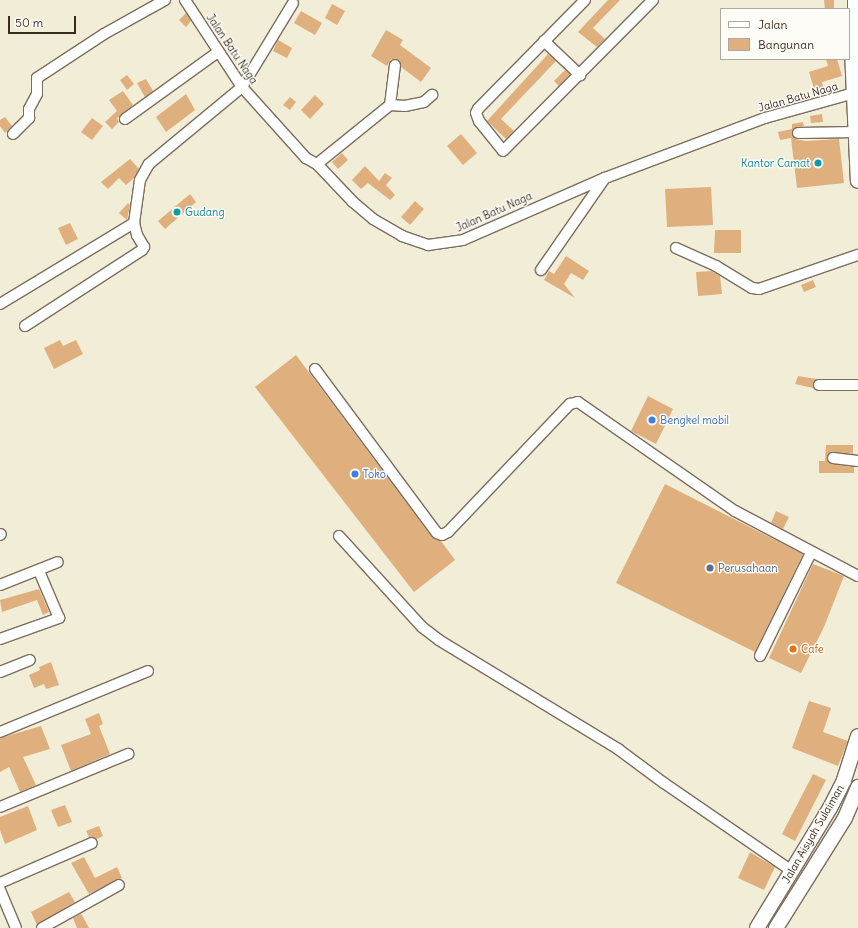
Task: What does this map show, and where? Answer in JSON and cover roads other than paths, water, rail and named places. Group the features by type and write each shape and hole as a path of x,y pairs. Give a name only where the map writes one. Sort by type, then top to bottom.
{"highway":[{"path":"856,9 850,29 858,181"},
{"name":"Jalan Aisyah Sulaiman","path":"757,928 792,871 844,780 858,736"},
{"name":"Jalan Aisyah Sulaiman","path":"776,928 845,818 858,787"}],"street":[{"path":"13,134 29,118 29,109 37,94 37,78 104,34 166,0"},
{"name":"Jalan Batu Naga","path":"185,0 242,87 306,158 317,164 353,202 373,219 402,236 428,245 463,240 604,178 765,118 854,93"},
{"path":"585,0 476,113 479,121 503,151 653,0"},
{"path":"25,326 142,250 144,247 134,223 140,180 149,164 242,87 293,3"},
{"path":"544,41 580,75"},
{"path":"125,119 218,52"},
{"path":"390,105 395,65"},
{"path":"317,164 390,105 405,106 424,102 432,95"},
{"path":"798,133 856,132"},
{"path":"541,270 604,178"},
{"path":"0,304 134,223"},
{"path":"676,248 716,266 752,288 759,289 858,256"},
{"path":"315,369 433,529 442,535 448,532 570,404 578,402 735,511 811,553 858,576"},
{"path":"819,385 858,385"},
{"path":"833,458 858,461"},
{"path":"339,536 422,627 439,640 618,749 664,783 792,871"},
{"path":"760,656 811,553"},
{"path":"0,585 58,562"},
{"path":"0,639 59,618 39,570"},
{"path":"0,672 30,660"},
{"path":"0,732 148,671"},
{"path":"0,807 128,754"},
{"path":"0,883 92,843"},
{"path":"42,928 119,885"},
{"path":"0,890 16,928"}],"place":[{"name":"Kantor Camat","path":"818,163"},
{"name":"Gudang","path":"177,212"},
{"name":"Bengkel mobil","path":"652,420"},
{"name":"Toko","path":"355,474"},
{"name":"Perusahaan","path":"710,568"},
{"name":"Cafe","path":"793,649"}]}
